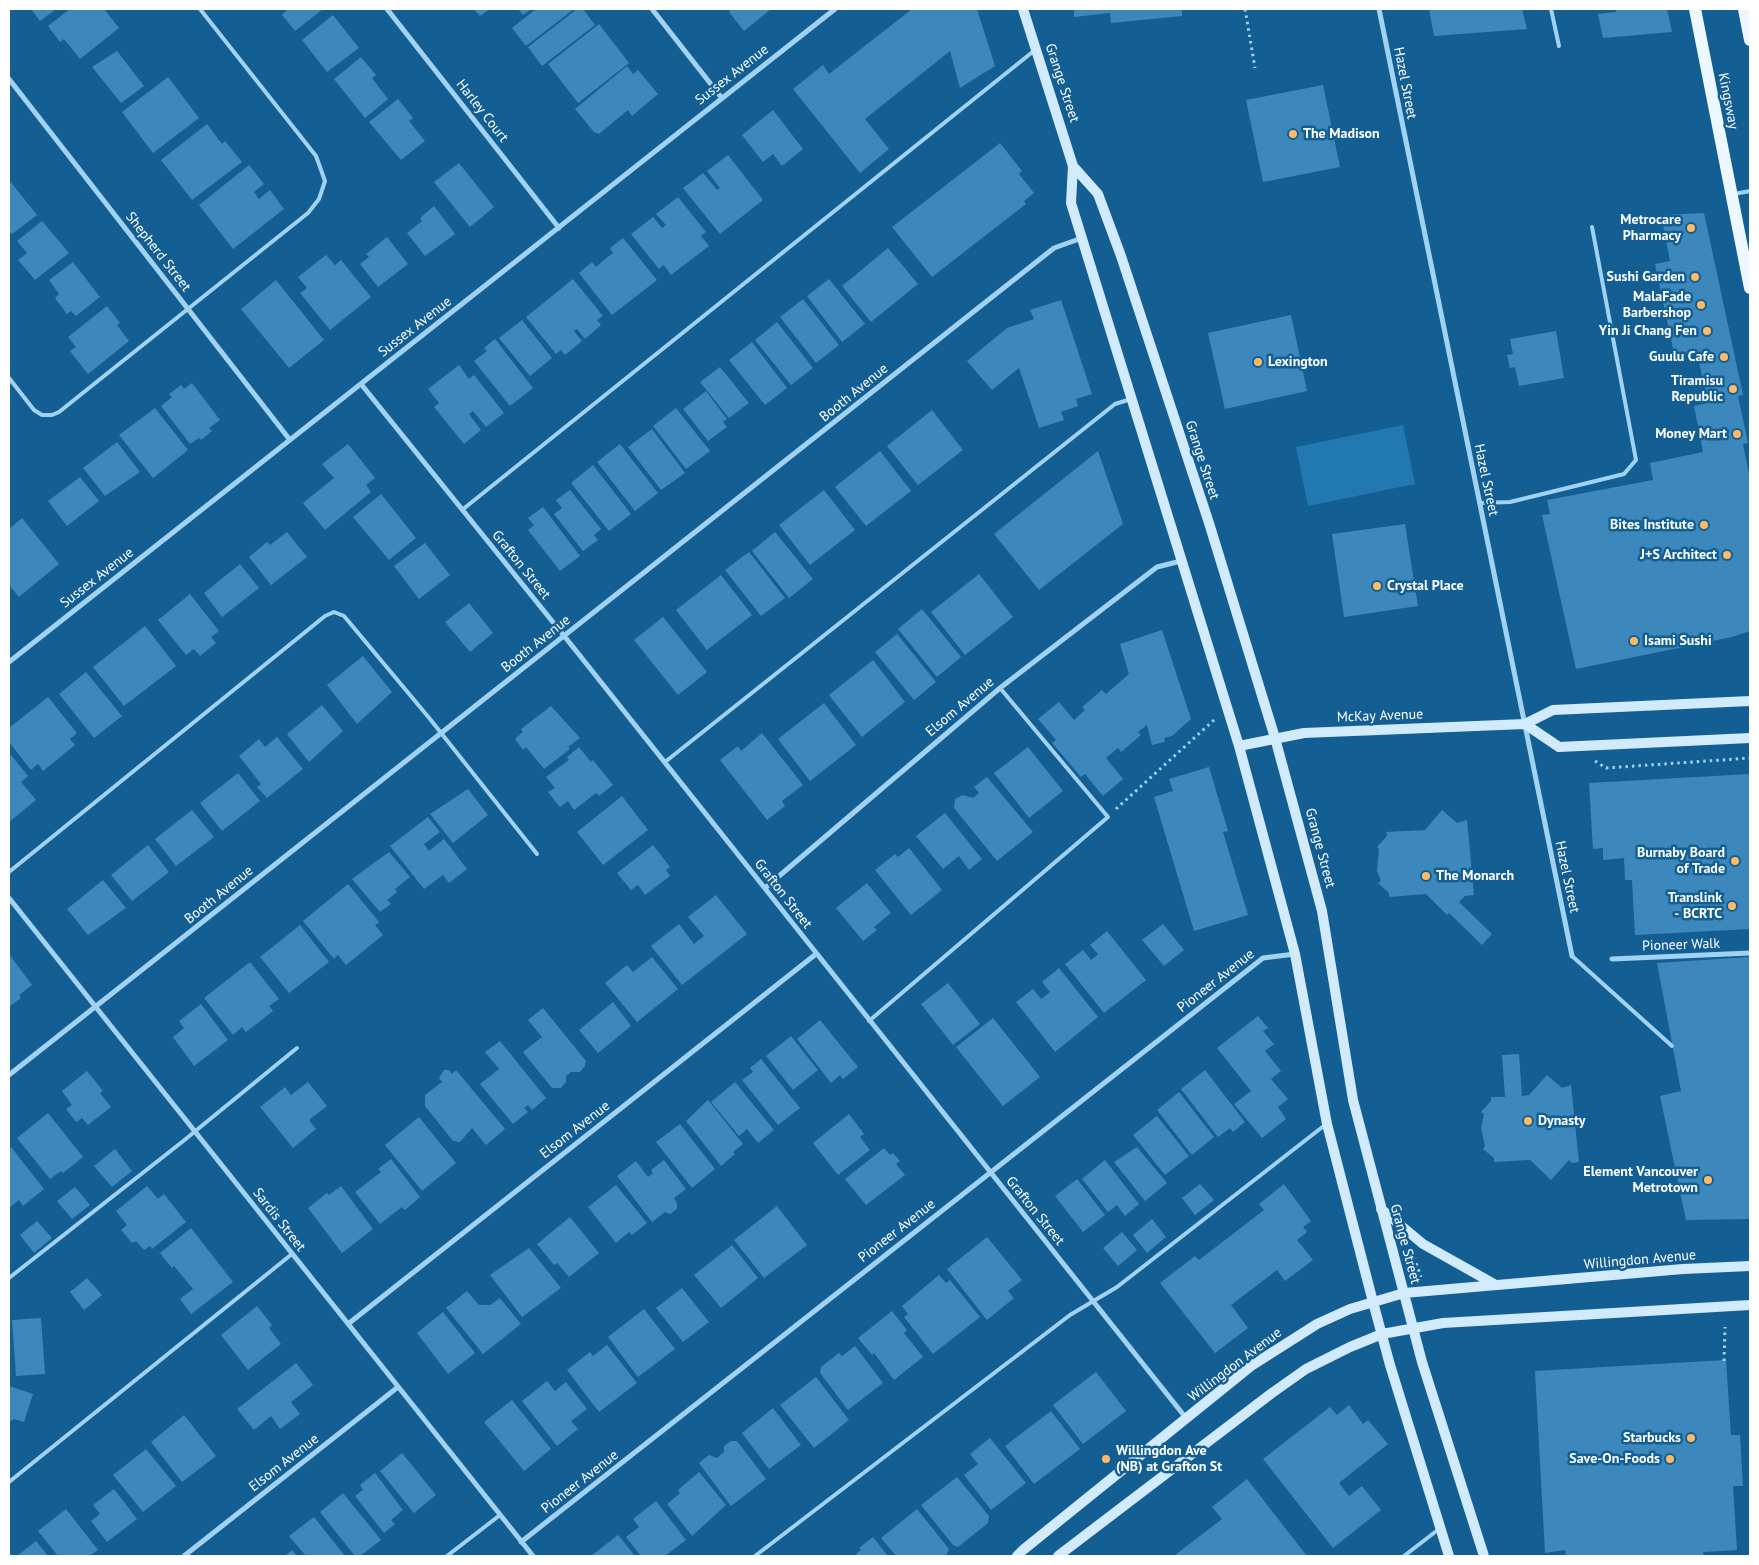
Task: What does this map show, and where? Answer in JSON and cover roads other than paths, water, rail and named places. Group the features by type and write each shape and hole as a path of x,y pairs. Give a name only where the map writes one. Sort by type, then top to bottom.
{"main road":[{"name":"Grange Street","path":"1023,9 1073,166 1071,203 1239,746 1295,954 1327,1124 1373,1302 1449,1556"},
{"name":"Kingsway","path":"1695,9 1750,288"},
{"path":"1744,9 1750,40"},
{"name":"Grange Street","path":"1073,166 1098,194 1121,256 1276,738 1322,911 1353,1100 1422,1362 1484,1556"},
{"name":"McKay Avenue","path":"1239,746 1304,732 1524,724 1553,710 1750,701"},
{"path":"1524,724 1559,747 1750,738"},
{"path":"1381,1209 1422,1244 1497,1286"},
{"name":"Willingdon Avenue","path":"1018,1556 1022,1550 1279,1347 1316,1324 1350,1309 1404,1293 1683,1269 1750,1266"},
{"path":"1058,1556 1306,1369 1350,1347 1382,1334 1413,1327 1662,1309 1750,1305"}],"street":[{"name":"Harley Court","path":"387,9 559,228"},
{"path":"652,9 721,97"},
{"name":"Sussex Avenue","path":"9,662 559,228 721,97 835,9"},
{"name":"Hazel Street","path":"1379,9 1572,956"},
{"name":"Shepherd Street","path":"9,79 290,440"},
{"name":"Booth Avenue","path":"9,1075 1054,248 1082,238"},
{"name":"Grafton Street","path":"361,384 665,762 989,1172 1187,1418"},
{"name":"Elsom Avenue","path":"765,888 1000,688 1156,567 1181,561"},
{"name":"Sardis Street","path":"9,898 532,1556"},
{"name":"Pioneer Walk","path":"1612,959 1750,953"},
{"name":"Elsom Avenue","path":"348,1324 816,954"},
{"name":"Pioneer Avenue","path":"521,1542 1263,958 1295,954"},
{"name":"Elsom Avenue","path":"184,1556 398,1387"}],"lane":[{"path":"9,378 34,410 42,415 52,415 59,412 308,213 319,199 325,182 316,156 200,9"},
{"path":"1552,9 1559,46"},
{"path":"462,510 1036,49"},
{"path":"1732,194 1749,193"},
{"path":"1480,503 1510,502 1624,474 1636,460 1592,226"},
{"path":"665,762 1115,404 1131,399"},
{"path":"9,872 325,616 334,612 344,616 441,733 537,854"},
{"path":"869,1021 1108,817 1000,688"},
{"path":"1572,956 1672,1046"},
{"path":"9,1278 195,1132 297,1048"},
{"path":"755,1556 1070,1315 1093,1300 1117,1288 1327,1124"},
{"path":"9,1482 292,1254"},
{"path":"447,1556 500,1515"},
{"path":"1404,1556 1440,1527"}],"place":[{"name":"The Madison","path":"1293,134"},
{"name":"Metrocare Pharmacy","path":"1691,228"},
{"name":"Sushi Garden","path":"1695,277"},
{"name":"MalaFade Barbershop","path":"1701,305"},
{"name":"Yin Ji Chang Fen","path":"1707,331"},
{"name":"Guulu Cafe","path":"1724,357"},
{"name":"Lexington","path":"1258,362"},
{"name":"Tiramisu Republic","path":"1733,389"},
{"name":"Money Mart","path":"1737,434"},
{"name":"Bites Institute","path":"1704,525"},
{"name":"J+S Architect","path":"1727,555"},
{"name":"Crystal Place","path":"1377,586"},
{"name":"Isami Sushi","path":"1634,641"},
{"name":"Burnaby Board of Trade","path":"1735,861"},
{"name":"The Monarch","path":"1426,876"},
{"name":"Translink - BCRTC","path":"1732,906"},
{"name":"Dynasty","path":"1528,1121"},
{"name":"Element Vancouver Metrotown","path":"1708,1180"},
{"name":"Starbucks","path":"1691,1438"},
{"name":"Willingdon Ave (NB) at Grafton St","path":"1106,1459"},
{"name":"Save-On-Foods","path":"1670,1459"}]}
